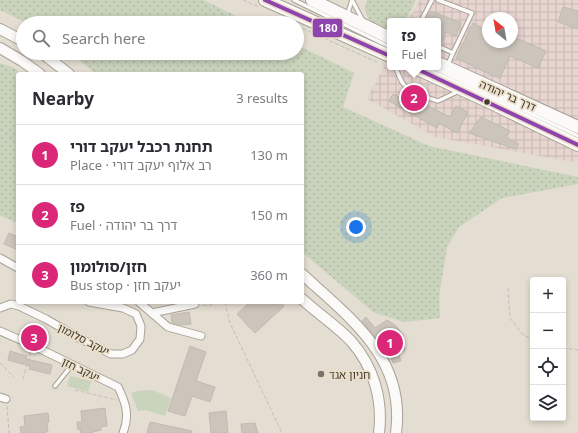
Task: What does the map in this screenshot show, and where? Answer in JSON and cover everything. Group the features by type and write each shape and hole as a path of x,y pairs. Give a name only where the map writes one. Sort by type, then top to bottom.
{"main road":[{"path":"265,0 344,25 370,28 387,36"},
{"path":"312,0 387,56"},
{"path":"0,29 16,37"},
{"path":"0,48 16,57"},
{"path":"20,60 37,72"},
{"path":"51,60 66,72"},
{"name":"דרך בר יהודה","path":"442,65 578,127"},
{"name":"דרך בר יהודה","path":"419,70 578,145"},
{"path":"304,276 343,310 360,329 376,349 390,372 398,414 396,433"},
{"path":"304,300 350,340 359,351 373,374 381,416 379,433"}],"street":[{"path":"0,258 16,267"},
{"name":"יעקב סלומון","path":"0,308 11,304 20,306 111,354 123,354 132,350 140,339 141,326 136,314 123,308 100,304"},
{"path":"141,304 168,327 201,336"},
{"path":"152,313 195,304"},
{"name":"יעקב חזן","path":"0,331 73,364 118,387 125,402 127,418 123,433"}],"lane":[{"path":"294,0 344,25 352,0"},
{"path":"352,0 360,17 370,28"},
{"path":"423,18 432,0"},
{"path":"438,0 472,13 453,53 442,65"},
{"path":"441,47 453,53"},
{"path":"396,70 403,83 412,90 438,101 462,90"},
{"path":"438,70 578,136"},
{"path":"55,386 73,364"}],"path":[{"path":"304,28 387,56"},
{"path":"0,129 16,139"},
{"path":"508,288 510,318 522,334 530,338"},
{"path":"195,304 209,306 212,304"},
{"path":"225,304 230,323 282,433"},
{"path":"23,379 32,345"},
{"path":"566,348 578,350"},
{"path":"0,363 14,377"},
{"path":"75,390 125,402"},
{"path":"3,398 9,433"}],"shaded area":[{"path":"420,0 578,0 578,163 436,137 367,99 387,62 387,70 441,70 441,18 410,18"}],"green space":[{"path":"0,0 203,0 236,16 16,16 16,18 0,10"},
{"path":"367,0 416,0 407,18 387,18 387,33 370,24 365,9"},
{"path":"304,48 354,73 343,107 429,146 578,177 578,184 502,198 459,227 447,247 439,297 440,318 404,322 373,312 304,254 304,72 94,72 79,60 304,60"},
{"path":"0,63 14,68 19,72 16,72 16,222 0,216"},
{"path":"70,376 91,381 88,392 67,386"},
{"path":"152,390 171,398 165,416 145,410 137,411 131,393"}],"building":[{"path":"563,7 578,11 578,29 558,22"},
{"path":"431,11 461,23 456,36 446,32 441,44 441,18 428,18"},
{"path":"473,23 482,28 482,48 518,48 518,39 546,51 538,68 510,56 500,78 456,58"},
{"path":"393,94 407,101 410,94 420,98 418,101 450,117 456,106 468,112 457,133 439,123 437,128 389,101"},
{"path":"481,117 510,131 505,137 519,144 515,149 469,133"},
{"path":"9,233 16,236 16,249 4,244"},
{"path":"248,304 282,304 284,306 255,333 237,314"},
{"path":"189,312 191,324 180,325 172,323 171,315"},
{"path":"366,317 375,328 387,320 395,325 404,336 402,337 405,350 398,353 401,361 393,363 391,357 389,358 385,348 383,349 362,321"},
{"path":"190,346 206,352 196,381 215,387 210,402 192,396 185,416 168,411"},
{"path":"10,351 27,356 26,359 52,365 50,374 29,369 30,366 8,360"},
{"path":"105,408 107,426 101,427 101,430 89,433 81,433 80,429 78,430 77,422 82,422 81,411"},
{"path":"226,411 228,433 211,433 209,413"},
{"path":"48,413 49,422 47,423 48,431 46,431 46,433 21,433 20,427 25,426 24,416"},
{"path":"150,422 192,431 192,433 147,433"},
{"path":"255,423 258,433 242,433 241,424"}],"transit line":[{"name":"180","path":"265,0 301,16"},
{"name":"180","path":"304,17 387,55"},
{"name":"180","path":"419,70 578,145"}],"place":[{"name":"פז","path":"414,98"},
{"name":"חזן/סולומון","path":"34,338"},
{"name":"תחנת רכבל יעקב דורי","path":"390,343"},
{"name":"חניון אגד","path":"321,374"}]}
